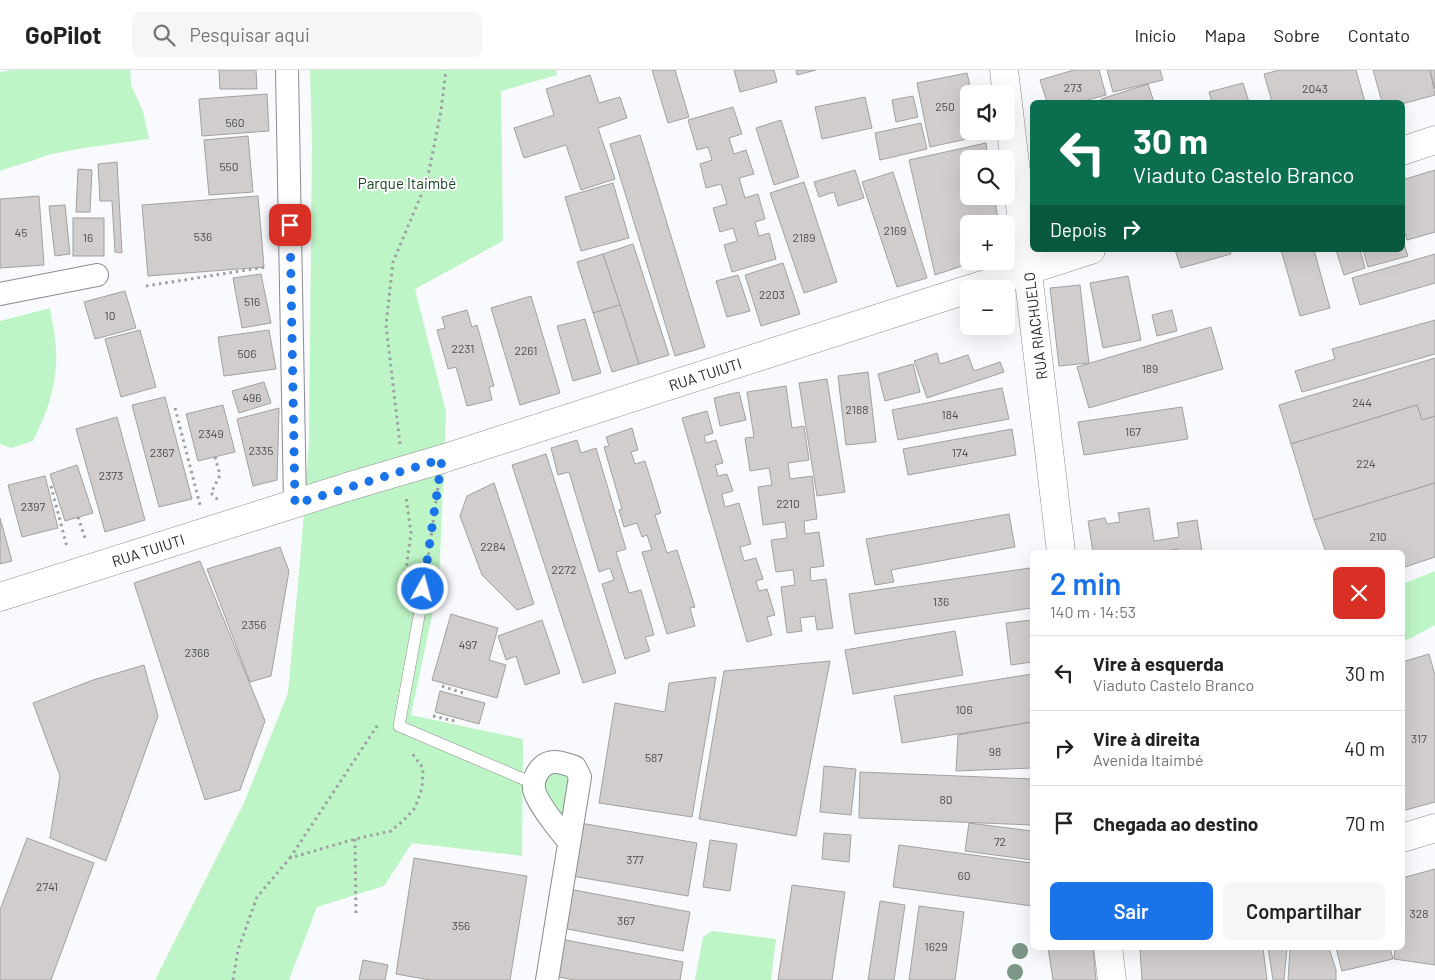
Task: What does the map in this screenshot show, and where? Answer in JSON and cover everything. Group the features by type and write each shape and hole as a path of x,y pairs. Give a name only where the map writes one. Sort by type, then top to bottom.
{"street":[{"path":"287,70 295,504"},
{"name":"RUA RIACHUELO","path":"1004,70 1061,550"},
{"path":"1405,150 1435,140"},
{"name":"RUA TUIUTI","path":"997,280 1086,252"},
{"path":"0,294 97,275"},
{"name":"RUA TUIUTI","path":"0,598 442,459 960,292"},
{"path":"547,980 580,777 575,767 559,761 544,765 536,774 534,789 544,808 569,842"},
{"path":"1405,837 1435,828"},
{"path":"1108,950 1112,980"}],"lane":[{"path":"422,605 398,730 535,784"}],"path":[{"path":"400,444 386,325 393,262 427,181 441,111 446,70"},
{"path":"146,286 291,264"},
{"path":"175,408 201,508"},
{"path":"215,457 220,475 211,493 220,502"},
{"path":"422,605 442,459"},
{"path":"51,486 68,550"},
{"path":"401,601 411,533 406,494"},
{"path":"78,517 87,544"},
{"path":"442,686 463,693"},
{"path":"233,980 238,950 258,897 290,858 385,715 398,730 422,768 422,788 415,808 391,831 355,839 290,858"},
{"path":"433,716 455,721"},
{"path":"355,839 356,915"}],"green space":[{"path":"12,70 130,70 131,85 143,111 149,139 52,154 0,171 0,72"},
{"name":"Parque Itaimbé","path":"310,70 556,70 557,75 501,91 503,241 415,289 446,412 439,582 411,715 523,739 522,856 412,843 384,886 317,907 289,980 155,980 244,803 288,693 309,442 312,142"},
{"path":"50,308 55,340 56,363 50,398 43,420 33,441 11,448 0,444 0,321"},
{"path":"1435,571 1435,625 1405,640 1405,583"},
{"path":"552,772 567,775 570,781 562,821 544,790 546,778"},
{"path":"712,931 776,939 771,980 695,980 703,937"}],"building":[{"path":"219,70 256,70 257,89 220,89"},
{"path":"652,70 675,70 689,117 668,123"},
{"path":"734,70 774,70 777,82 740,92"},
{"path":"796,70 816,70 797,75"},
{"path":"1074,70 1099,70 1106,95 1087,100 1046,100 1040,80"},
{"path":"1107,70 1160,70 1163,80 1113,92"},
{"path":"1280,70 1356,70 1364,100 1271,100 1264,74"},
{"path":"1373,70 1430,70 1435,95 1405,103 1405,100 1381,100"},
{"path":"1430,70 1435,70 1435,89"},
{"path":"967,73 970,85 960,85 960,140 962,140 930,147 917,83"},
{"path":"590,75 599,103 620,97 627,118 598,128 615,179 581,190 566,145 524,158 514,128 554,115 546,89"},
{"path":"1243,83 1248,100 1211,100 1209,92"},
{"path":"1148,84 1153,100 1101,100"},
{"path":"267,94 269,131 202,136 199,99"},
{"path":"913,96 918,117 896,122 892,100"},
{"path":"865,97 872,128 822,139 815,107"},
{"path":"733,107 742,134 729,138 734,154 746,150 754,174 739,178 745,198 758,194 765,219 755,222 759,236 769,233 776,259 732,272 724,245 737,241 733,228 720,232 713,208 727,204 721,184 706,188 700,164 712,160 708,147 697,150 688,120"},
{"path":"781,120 799,177 774,185 756,128"},
{"path":"921,123 927,149 880,160 875,133"},
{"path":"640,135 705,347 675,356 610,144"},
{"path":"248,136 253,192 209,195 204,140"},
{"path":"986,143 987,150 960,150 960,205 996,205 997,215 960,215 960,267 935,275 909,160"},
{"path":"117,162 122,253 115,252 112,201 100,201 98,164"},
{"path":"78,169 92,170 90,212 76,212"},
{"path":"855,170 864,198 838,206 834,192 819,197 814,182"},
{"path":"1435,170 1435,232 1407,240 1405,234 1405,179"},
{"path":"893,172 927,278 897,287 862,182"},
{"path":"804,182 837,282 804,293 770,193"},
{"path":"613,183 629,238 581,251 565,197"},
{"path":"39,196 44,265 0,268 0,199"},
{"path":"258,196 264,267 148,276 142,205"},
{"path":"65,205 70,254 55,256 49,206"},
{"path":"73,218 104,218 104,256 73,256"},
{"path":"633,244 669,355 639,364 603,254"},
{"path":"1405,247 1408,256 1368,267 1364,252 1405,252"},
{"path":"1176,252 1230,252 1231,254 1181,268"},
{"path":"1282,252 1315,252 1330,308 1300,316"},
{"path":"1337,252 1361,252 1365,268 1344,275"},
{"path":"603,254 620,305 593,313 577,262"},
{"path":"1435,254 1435,283 1360,305 1352,278"},
{"path":"783,263 800,314 761,326 745,275"},
{"path":"261,274 271,323 242,328 233,278"},
{"path":"738,275 750,311 727,317 716,281"},
{"path":"1128,276 1141,340 1103,348 1090,283"},
{"path":"1080,285 1089,363 1059,366 1050,288"},
{"path":"125,291 136,328 95,339 84,302"},
{"path":"531,296 560,393 520,405 491,308"},
{"path":"620,305 639,364 612,372 593,313"},
{"path":"467,310 472,327 477,325 494,386 489,387 492,400 467,406 456,367 448,369 437,330 445,328 442,317"},
{"path":"1172,310 1177,331 1157,336 1152,315"},
{"path":"585,319 601,373 573,381 557,326"},
{"path":"1435,320 1435,354 1302,392 1295,371 1335,359 1332,349"},
{"path":"1211,327 1223,369 1089,408 1077,367"},
{"path":"140,330 156,387 121,397 105,339"},
{"path":"269,330 276,369 224,376 218,337"},
{"path":"937,353 940,364 968,355 974,371 1000,362 1004,372 927,398 914,361"},
{"path":"1435,358 1435,416 1422,420 1417,405 1291,444 1279,405"},
{"path":"913,364 920,392 885,401 878,374"},
{"path":"868,372 876,442 846,445 838,376"},
{"path":"827,379 845,492 817,496 799,383"},
{"path":"264,382 271,403 239,413 232,391"},
{"path":"786,386 792,428 804,426 809,460 788,463 790,479 812,476 817,519 804,521 805,534 819,532 824,566 810,568 811,581 826,579 833,628 817,630 815,616 800,618 802,631 787,633 781,587 795,585 793,570 776,572 771,540 787,538 785,522 763,525 758,487 772,485 769,468 750,471 745,438 754,437 747,392"},
{"path":"1002,388 1009,419 898,440 892,410"},
{"path":"739,392 746,420 720,426 714,398"},
{"path":"165,397 192,499 159,507 132,405"},
{"path":"223,405 235,452 198,461 186,414"},
{"path":"1417,405 1422,420 1435,416 1435,483 1314,520 1291,444"},
{"path":"1182,407 1188,439 1084,455 1078,422"},
{"path":"279,408 277,480 253,486 237,419"},
{"path":"707,411 713,433 704,436 706,443 716,440 723,463 715,465 718,476 727,474 733,491 722,494 725,507 739,503 751,544 740,547 744,561 756,558 763,579 756,581 759,591 767,589 775,615 767,617 772,635 747,642 682,418"},
{"path":"117,417 145,520 105,532 76,429"},
{"path":"632,428 638,450 631,452 635,464 645,461 661,513 655,515 667,553 677,550 695,607 690,608 695,626 667,634 642,552 652,550 647,535 642,537 637,523 624,527 619,510 622,509 604,447 609,446 606,437"},
{"path":"1012,429 1016,455 908,475 903,449"},
{"path":"577,440 581,453 596,448 626,549 616,552 629,593 641,590 654,635 645,637 650,651 625,659 602,584 614,580 610,568 599,572 569,472 558,475 551,448"},
{"path":"546,454 616,673 583,683 512,465"},
{"path":"77,465 93,513 65,521 50,474"},
{"path":"45,476 58,528 22,537 8,485"},
{"path":"494,483 534,604 517,610 482,575 460,516 467,496"},
{"path":"1435,483 1435,557 1405,567 1405,550 1325,550 1314,520"},
{"path":"1149,508 1154,541 1179,537 1177,523 1197,520 1202,550 1093,550 1088,521 1105,518 1107,524 1120,522 1118,513"},
{"path":"1009,514 1015,547 891,570 894,582 875,585 866,539"},
{"path":"0,518 12,561 0,564"},
{"path":"280,547 289,571 271,676 250,682 207,569"},
{"path":"200,561 265,721 240,790 205,800 134,583"},
{"path":"1030,568 1030,608 855,634 849,594"},
{"path":"451,614 498,628 489,660 506,665 497,698 432,680"},
{"path":"542,620 560,673 525,685 516,656 506,660 498,636"},
{"path":"1030,620 1030,662 1011,665 1006,623"},
{"path":"955,631 963,675 853,694 845,650"},
{"path":"1429,654 1435,675 1435,802 1405,810 1405,661"},
{"path":"830,661 796,836 699,819 724,671"},
{"path":"144,665 158,716 106,861 50,838 60,776 33,703 93,680"},
{"path":"1030,674 1030,722 902,743 894,696"},
{"path":"716,677 692,817 599,803 615,703 665,712 669,683"},
{"path":"440,691 485,703 479,724 435,712"},
{"path":"1030,722 1030,768 956,771 958,735"},
{"path":"824,766 856,769 851,815 820,812"},
{"path":"860,772 1030,779 1030,825 859,818"},
{"path":"580,823 697,843 688,896 572,876"},
{"path":"969,823 1030,831 1030,860 965,851"},
{"path":"824,833 851,835 849,862 822,859"},
{"path":"27,838 94,863 51,980 0,980 0,910"},
{"path":"710,840 737,844 730,891 703,887"},
{"path":"899,845 1030,863 1030,906 893,887"},
{"path":"414,858 527,876 510,980 430,980 396,974"},
{"path":"1435,869 1435,965 1394,959 1395,950 1405,950 1405,877"},
{"path":"792,885 845,892 832,980 778,980"},
{"path":"569,889 690,912 683,951 562,928"},
{"path":"880,901 905,905 894,980 868,980"},
{"path":"919,906 964,912 955,980 909,980"},
{"path":"560,939 683,962 680,980 574,980 554,976"},
{"path":"1048,950 1093,950 1096,980 1053,980"},
{"path":"1140,950 1263,950 1267,980 1142,980"},
{"path":"1268,950 1287,950 1284,980 1273,980"},
{"path":"1290,950 1330,950 1336,970 1336,980 1288,980"},
{"path":"1337,950 1391,950 1393,959 1342,971"},
{"path":"363,960 388,965 385,980 359,980"}],"route":[{"path":"290,225 295,504 442,459 423,589"}]}
